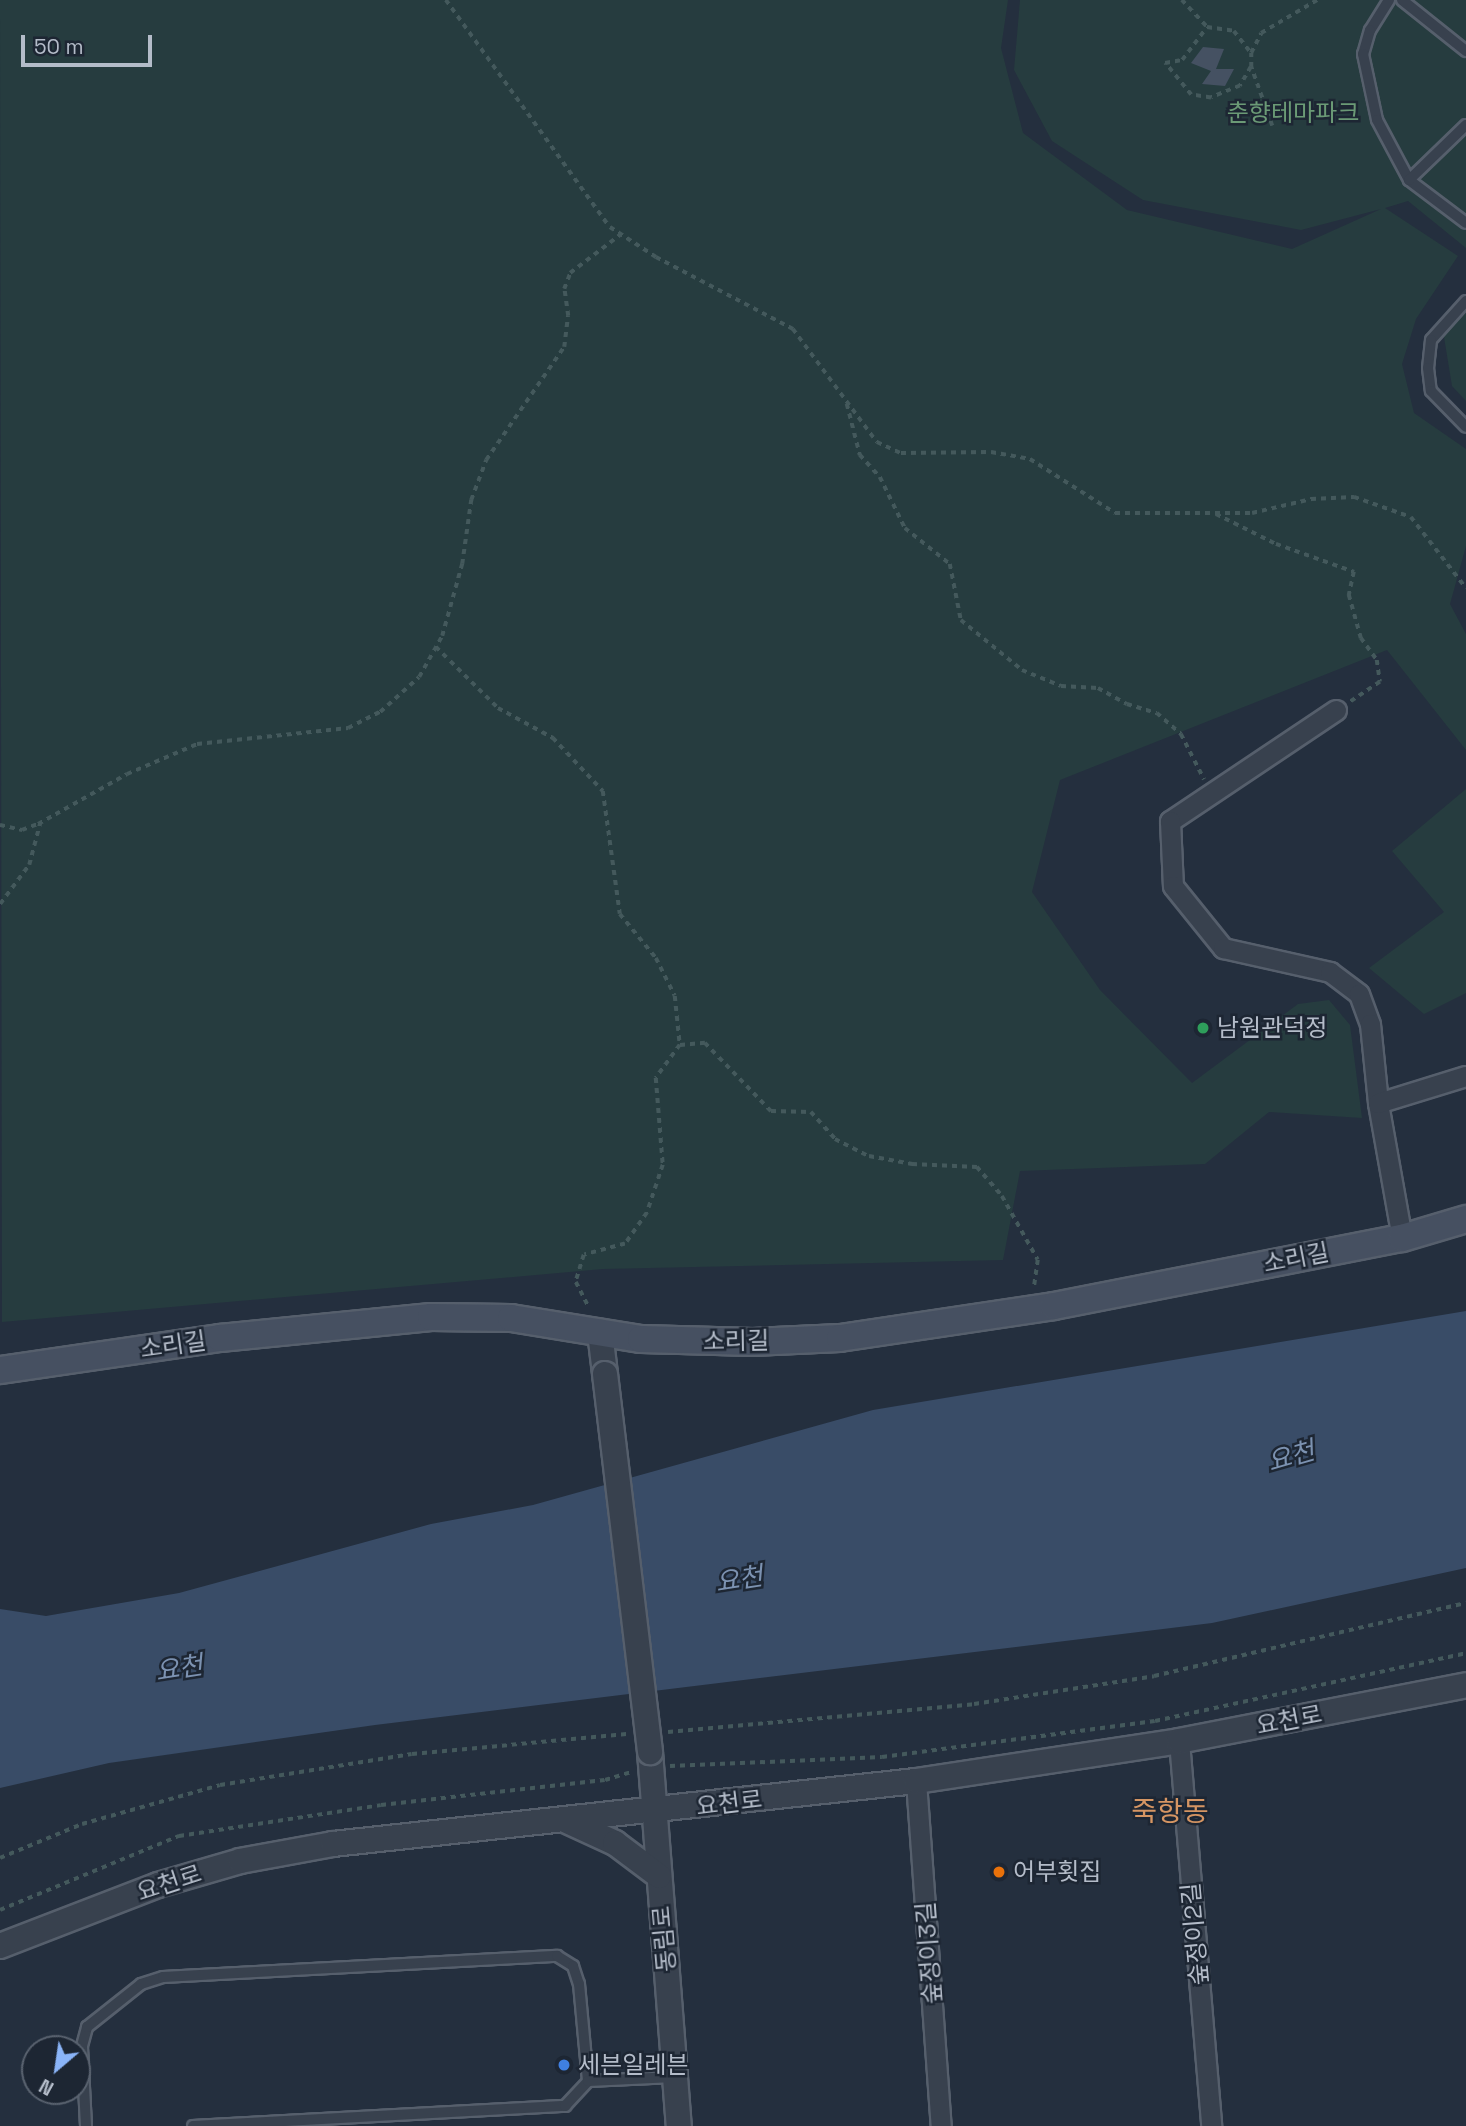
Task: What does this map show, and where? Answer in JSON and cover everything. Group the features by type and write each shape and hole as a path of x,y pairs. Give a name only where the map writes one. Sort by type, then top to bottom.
{"main road":[{"name":"소리길","path":"0,1370 220,1338 431,1317 511,1318 600,1332 692,1342 828,1339 1040,1308 1402,1238 1466,1219"}],"street":[{"path":"1336,710 1170,821 1173,886 1223,948 1330,972 1359,995 1370,1024 1378,1103 1402,1238"},
{"path":"1378,1103 1466,1076"},
{"name":"동림로","path":"600,1332 650,1746 678,2126"},
{"name":"요천로","path":"0,1946 158,1885 240,1861 333,1844 916,1781 1179,1741 1466,1685"},
{"name":"숲정이2길","path":"1179,1741 1212,2126"},
{"name":"숲정이3길","path":"916,1781 941,2126"},
{"path":"561,1819 615,1843 659,1875"}],"lane":[{"path":"1389,0 1370,30 1363,54 1377,120 1409,180 1466,223"},
{"path":"1402,0 1466,51"},
{"path":"1409,180 1466,125"},
{"path":"1466,301 1431,340 1428,368 1430,391 1466,427"},
{"path":"86,2126 82,2046 88,2027 141,1984 163,1977 557,1956 572,1966 579,1984 588,2081"},
{"path":"193,2126 565,2106 588,2081 675,2077"}],"path":[{"path":"446,0 610,227 793,329 877,442 901,453 992,452 1030,459 1115,513 1215,514 1354,497 1411,517 1466,589"},
{"path":"1182,0 1207,27 1234,31 1251,53"},
{"path":"1272,126 1251,68 1251,53 1261,33 1317,0"},
{"path":"1207,27 1182,60 1166,63 1191,95 1211,98 1240,86 1251,68"},
{"path":"0,825 22,830 40,823 127,774 197,744 348,728 380,712 419,677 436,647 462,564 471,500 486,460 564,347 568,316 564,289 570,273 621,234"},
{"path":"845,399 860,455 880,477 905,528 950,564 961,620 1022,670 1061,686 1098,688 1127,704 1157,713 1181,734 1211,794"},
{"path":"1215,514 1276,544 1354,572 1349,595 1361,638 1377,660 1380,681 1336,710"},
{"path":"436,647 498,708 553,738 603,791 620,914 656,958 676,996 680,1045 656,1078 663,1165 647,1213 625,1244 584,1255 576,1282 600,1332"},
{"path":"0,904 29,866 40,823"},
{"path":"680,1045 705,1043 771,1111 811,1112 835,1139 869,1156 912,1164 977,1167 1002,1196 1038,1260 1033,1292 1040,1308"},
{"path":"0,1910 179,1836 381,1805 605,1780 650,1746 974,1704 1154,1676 1466,1603"},
{"path":"0,1858 82,1824 220,1785 412,1754 650,1746 882,1757 1142,1723 1466,1653"}],"green space":[{"name":"춘향테마파크","path":"0,0 1008,0 1001,48 1023,133 1127,210 1292,249 1381,209 1301,230 1143,200 1052,141 1014,70 1020,0 1466,0 1466,248 1408,201 1385,208 1458,256 1416,319 1402,364 1414,413 1466,449 1466,546 1450,604 1466,634 1466,750 1387,650 1060,780 1032,892 1100,990 1192,1083 1298,1004 1329,1000 1350,1025 1362,1118 1269,1112 1205,1164 1020,1171 1003,1260 603,1269 2,1322"},
{"path":"1466,313 1466,401 1452,386 1443,331"},
{"path":"1466,789 1466,993 1424,1014 1369,968 1444,912 1392,851"}],"water":[{"name":"요천","path":"1466,1311 1466,1568 1212,1623 375,1725 109,1763 0,1788 0,1609 46,1616 179,1593 431,1524 533,1505 873,1410"}],"building":[{"path":"1203,47 1224,49 1216,69 1234,69 1225,86 1202,84 1211,71 1191,63"}],"place":[{"name":"남원관덕정","path":"1203,1028"},
{"name":"어부횟집","path":"999,1872"},
{"name":"세븐일레븐","path":"564,2065"}],"district":[{"name":"죽항동","path":"1170,1811"}]}
